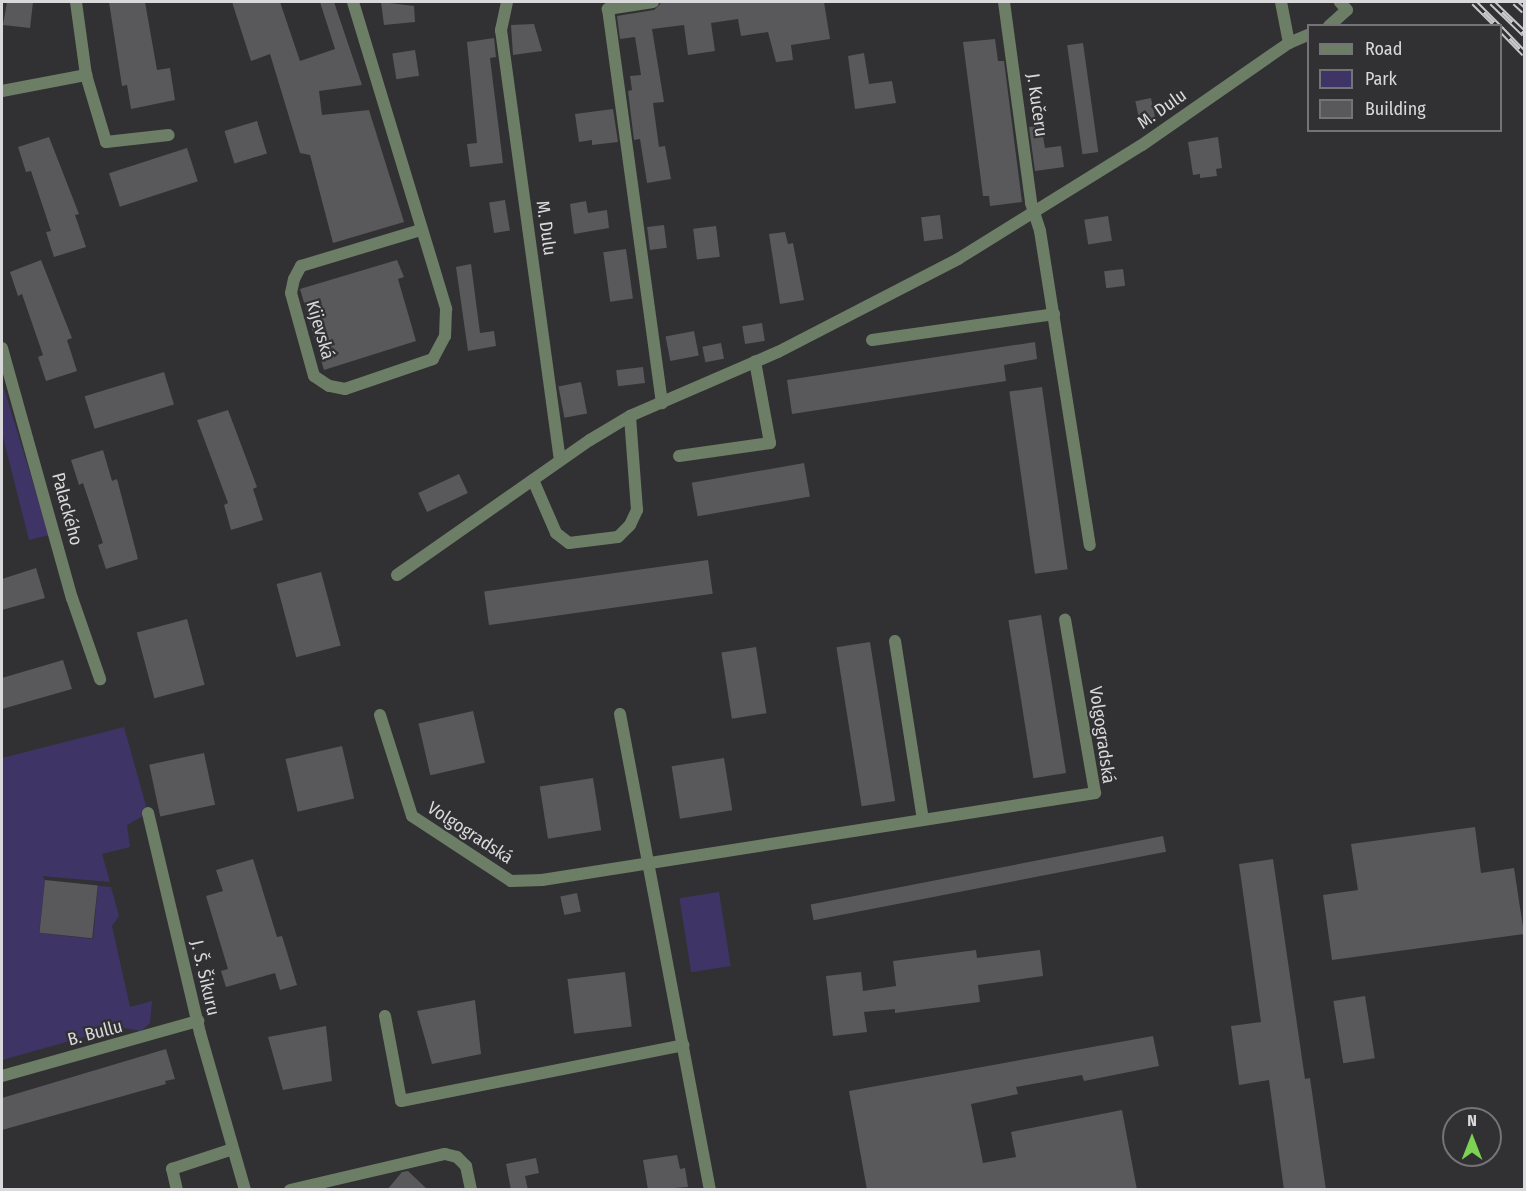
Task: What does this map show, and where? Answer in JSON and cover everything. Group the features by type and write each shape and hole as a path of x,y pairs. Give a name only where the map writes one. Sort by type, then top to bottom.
{"street":[{"path":"76,2 86,75 106,142 169,135"},
{"name":"Kijevská","path":"353,2 420,230 446,309 445,336 433,359 345,389 328,386 314,376 291,293 294,279 302,266 420,230"},
{"name":"M. Dulu","path":"507,2 501,30 560,459"},
{"path":"653,2 608,9 662,403"},
{"name":"J. Kučeru","path":"1004,2 1031,203 1036,213"},
{"path":"1281,2 1289,43"},
{"path":"1330,24 1344,6"},
{"name":"M. Dulu","path":"397,575 560,459 630,416 755,361 958,259 1036,213 1289,43 1307,35"},
{"path":"2,91 86,75"},
{"path":"1036,213 1090,545"},
{"path":"872,340 1054,314"},
{"name":"Palackého","path":"2,348 72,598 100,679"},
{"path":"679,456 770,442 755,361"},
{"path":"533,480 556,533 569,543 618,537 630,525 637,510 630,416"},
{"name":"Volgogradská","path":"380,715 412,816 511,881 543,880 1095,793 1065,620"},
{"path":"896,641 923,819"},
{"path":"620,714 710,1190"},
{"name":"J. Š. Šikuru","path":"148,813 198,1021 245,1190"},
{"path":"385,1016 401,1101 683,1045"},
{"name":"B. Bullu","path":"2,1076 198,1021"},
{"path":"177,1190 172,1169 233,1149"},
{"path":"290,1190 445,1155 457,1157 466,1166 471,1190"}],"green space":[{"path":"2,382 49,535 29,540 2,433"},
{"path":"124,727 148,813 127,825 130,847 102,854 110,882 42,876 45,880 39,933 93,939 98,886 111,887 119,916 112,926 130,1007 152,1001 150,1023 141,1031 120,1027 2,1060 2,758"},
{"path":"719,892 731,966 691,972 679,898"}],"building":[{"path":"7,2 33,2 30,28 3,25"},
{"path":"109,2 145,2 157,70 170,68 175,100 131,109 127,85 122,86"},
{"path":"232,2 280,2 300,61 335,49 320,2 334,2 362,85 319,91 322,115 369,110 404,222 333,243 310,155 300,153 270,54 251,61"},
{"path":"381,2 414,6 415,22 384,25"},
{"path":"824,2 830,39 791,45 793,60 776,62 768,32 741,36 738,19 711,23 715,51 688,55 684,25 652,29 664,102 653,103 659,147 665,146 671,179 647,183 640,139 634,140 628,91 632,90 630,76 641,75 635,37 620,39 617,16 654,10 661,3"},
{"path":"534,24 542,51 513,55 511,25"},
{"path":"494,38 496,57 490,58 503,163 470,167 467,144 477,143 467,42"},
{"path":"995,39 998,61 1004,61 1022,202 990,206 989,196 983,196 963,42"},
{"path":"1083,43 1098,152 1082,154 1067,45"},
{"path":"415,50 419,76 396,79 392,54"},
{"path":"864,53 869,84 892,81 896,103 855,109 848,56"},
{"path":"1151,98 1156,122 1141,126 1135,101"},
{"path":"613,109 618,142 592,145 592,140 579,142 575,114"},
{"path":"257,121 267,154 234,163 224,131"},
{"path":"1041,125 1045,148 1061,146 1064,167 1035,171 1029,127"},
{"path":"49,137 79,214 75,215 86,247 54,257 46,232 51,231 31,171 26,172 18,147"},
{"path":"1218,137 1222,168 1216,169 1217,176 1200,178 1200,174 1193,175 1188,142"},
{"path":"187,148 198,181 120,207 109,173"},
{"path":"505,200 510,231 494,233 489,203"},
{"path":"586,201 588,213 607,210 609,228 574,234 570,204"},
{"path":"940,215 943,239 924,241 921,217"},
{"path":"1108,216 1112,241 1088,244 1084,220"},
{"path":"664,225 667,248 650,250 647,227"},
{"path":"716,226 720,257 697,260 693,229"},
{"path":"785,232 788,244 793,243 804,300 780,304 769,234"},
{"path":"626,249 633,299 610,302 603,252"},
{"path":"41,260 72,338 67,340 77,371 46,381 38,357 43,355 22,294 18,296 10,272"},
{"path":"397,260 404,277 398,279 416,341 324,370 300,289"},
{"path":"471,264 480,333 494,331 496,346 468,351 456,267"},
{"path":"1123,269 1125,286 1106,288 1104,271"},
{"path":"762,323 765,341 745,344 742,326"},
{"path":"694,331 699,356 670,361 666,337"},
{"path":"1035,342 1037,359 1004,365 1006,381 792,414 787,380"},
{"path":"721,343 724,359 705,362 702,347"},
{"path":"643,367 645,383 618,386 616,370"},
{"path":"164,372 174,405 95,429 85,396"},
{"path":"581,382 587,413 565,418 558,386"},
{"path":"1042,387 1068,569 1035,574 1009,392"},
{"path":"228,410 257,487 253,489 263,520 231,530 224,505 228,503 197,420"},
{"path":"103,450 112,481 117,479 138,559 106,569 98,545 103,543 83,483 79,485 71,460"},
{"path":"804,463 810,496 698,516 692,483"},
{"path":"459,474 468,493 427,512 418,493"},
{"path":"708,560 713,594 489,625 484,591"},
{"path":"36,568 45,598 2,610 2,579"},
{"path":"321,572 341,645 296,657 277,584"},
{"path":"1041,615 1066,773 1033,778 1008,620"},
{"path":"187,619 205,685 154,698 137,632"},
{"path":"870,642 895,801 862,806 836,647"},
{"path":"756,647 766,713 732,719 721,652"},
{"path":"63,660 72,689 2,709 2,678"},
{"path":"473,711 485,763 430,775 418,724"},
{"path":"342,746 354,799 298,812 285,759"},
{"path":"204,753 215,805 160,816 149,765"},
{"path":"724,758 732,810 680,819 672,766"},
{"path":"593,778 601,830 548,839 540,786"},
{"path":"1475,827 1481,873 1514,868 1524,934 1332,960 1323,895 1358,890 1351,844"},
{"path":"1163,836 1166,852 814,920 811,905"},
{"path":"253,859 277,937 282,936 297,985 280,990 275,973 226,987 221,971 228,969 206,896 223,891 216,870"},
{"path":"1273,859 1305,1079 1310,1078 1326,1190 1284,1190 1269,1080 1239,1085 1231,1026 1261,1022 1239,864"},
{"path":"45,880 98,886 92,938 39,933"},
{"path":"577,893 581,912 564,915 560,897"},
{"path":"976,950 977,958 1040,950 1043,976 978,985 980,1002 895,1013 895,1009 864,1012 867,1032 833,1036 826,976 861,972 863,991 896,986 893,961"},
{"path":"625,972 632,1027 574,1034 567,979"},
{"path":"1365,996 1375,1058 1343,1063 1333,1001"},
{"path":"475,1000 481,1054 432,1064 417,1011"},
{"path":"326,1026 332,1081 283,1090 268,1037"},
{"path":"1153,1036 1159,1066 1084,1081 1082,1075 1016,1087 1018,1094 971,1104 983,1163 1016,1157 1011,1132 1122,1110 1137,1190 867,1190 849,1091"},
{"path":"166,1049 175,1079 165,1081 166,1084 2,1130 2,1098"},
{"path":"677,1155 680,1169 685,1168 688,1187 648,1190 643,1160"},
{"path":"536,1158 539,1173 525,1176 528,1190 511,1190 506,1164"},
{"path":"408,1171 428,1190 387,1190 402,1172"}],"railway":[{"path":"1474,2 1496,24"},
{"path":"1492,2 1524,33"},
{"path":"1515,2 1524,10"},
{"path":"1502,30 1524,53"}]}
